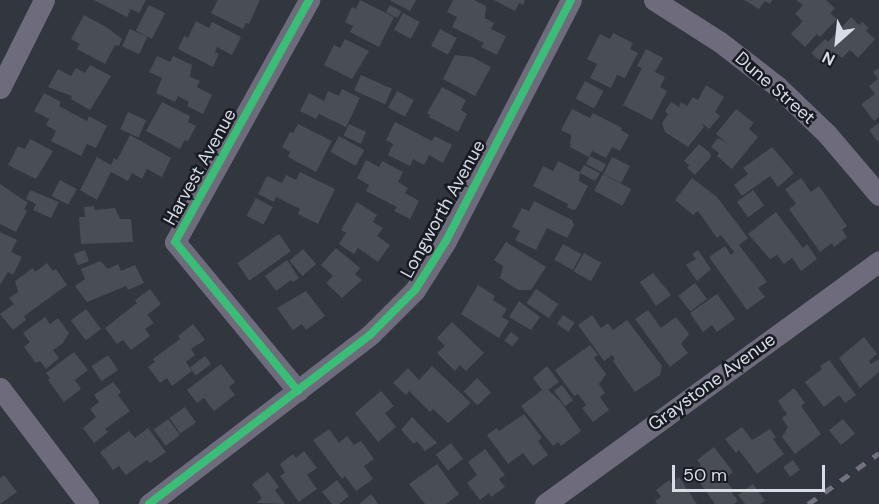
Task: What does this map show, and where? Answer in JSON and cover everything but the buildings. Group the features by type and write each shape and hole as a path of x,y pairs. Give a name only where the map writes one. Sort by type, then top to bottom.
{"street":[{"path":"0,88 44,0"},
{"name":"Harvest Avenue","path":"298,391 175,243 309,0"},
{"name":"Longworth Avenue","path":"149,504 370,335 415,290 446,241 571,0"},
{"name":"Dune Street","path":"654,0 720,42 777,86 827,134 879,195"},
{"name":"Graystone Avenue","path":"544,504 879,261"},
{"path":"0,387 88,504"}],"railway":[{"path":"808,504 879,453"}],"cycle path":[{"path":"298,391 175,242 309,0"},
{"path":"149,504 370,335 415,290 446,241 571,0"}]}
